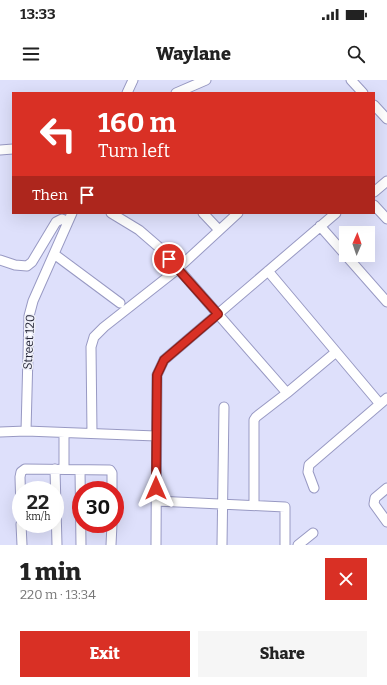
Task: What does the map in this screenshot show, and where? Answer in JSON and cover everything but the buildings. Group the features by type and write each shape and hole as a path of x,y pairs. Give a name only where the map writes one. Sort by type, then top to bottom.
{"street":[{"path":"127,92 133,80"},
{"path":"178,92 206,80"},
{"path":"351,80 362,92"},
{"path":"375,106 387,119"},
{"path":"0,150 12,149"},
{"path":"375,191 387,181"},
{"path":"375,206 387,219"},
{"name":"Street 120","path":"26,432 29,316 33,301 72,214"},
{"path":"113,214 139,230 161,249 287,393"},
{"path":"204,214 219,230"},
{"path":"92,434 91,347 94,337 104,327 178,269 237,214"},
{"path":"156,545 157,375 164,360 335,214"},
{"path":"0,260 15,265 27,266 32,262 56,222 62,219 68,222"},
{"path":"320,226 387,302"},
{"path":"54,254 120,303"},
{"path":"268,271 336,352 383,401 309,465 308,472 314,488"},
{"path":"254,505 254,420 336,352"},
{"path":"222,545 224,407"},
{"path":"0,432 156,436"},
{"path":"57,545 60,469 64,433"},
{"path":"21,481 21,472 26,469 110,470 112,473 112,481"},
{"path":"80,470 81,545"},
{"path":"387,488 376,498 374,504 387,522"},
{"path":"156,501 285,506 285,545"},
{"path":"21,533 22,545"},
{"path":"112,533 112,545"},
{"path":"298,545 313,533"}],"route":[{"path":"156,488 157,375 164,360 218,314 169,259"}]}
